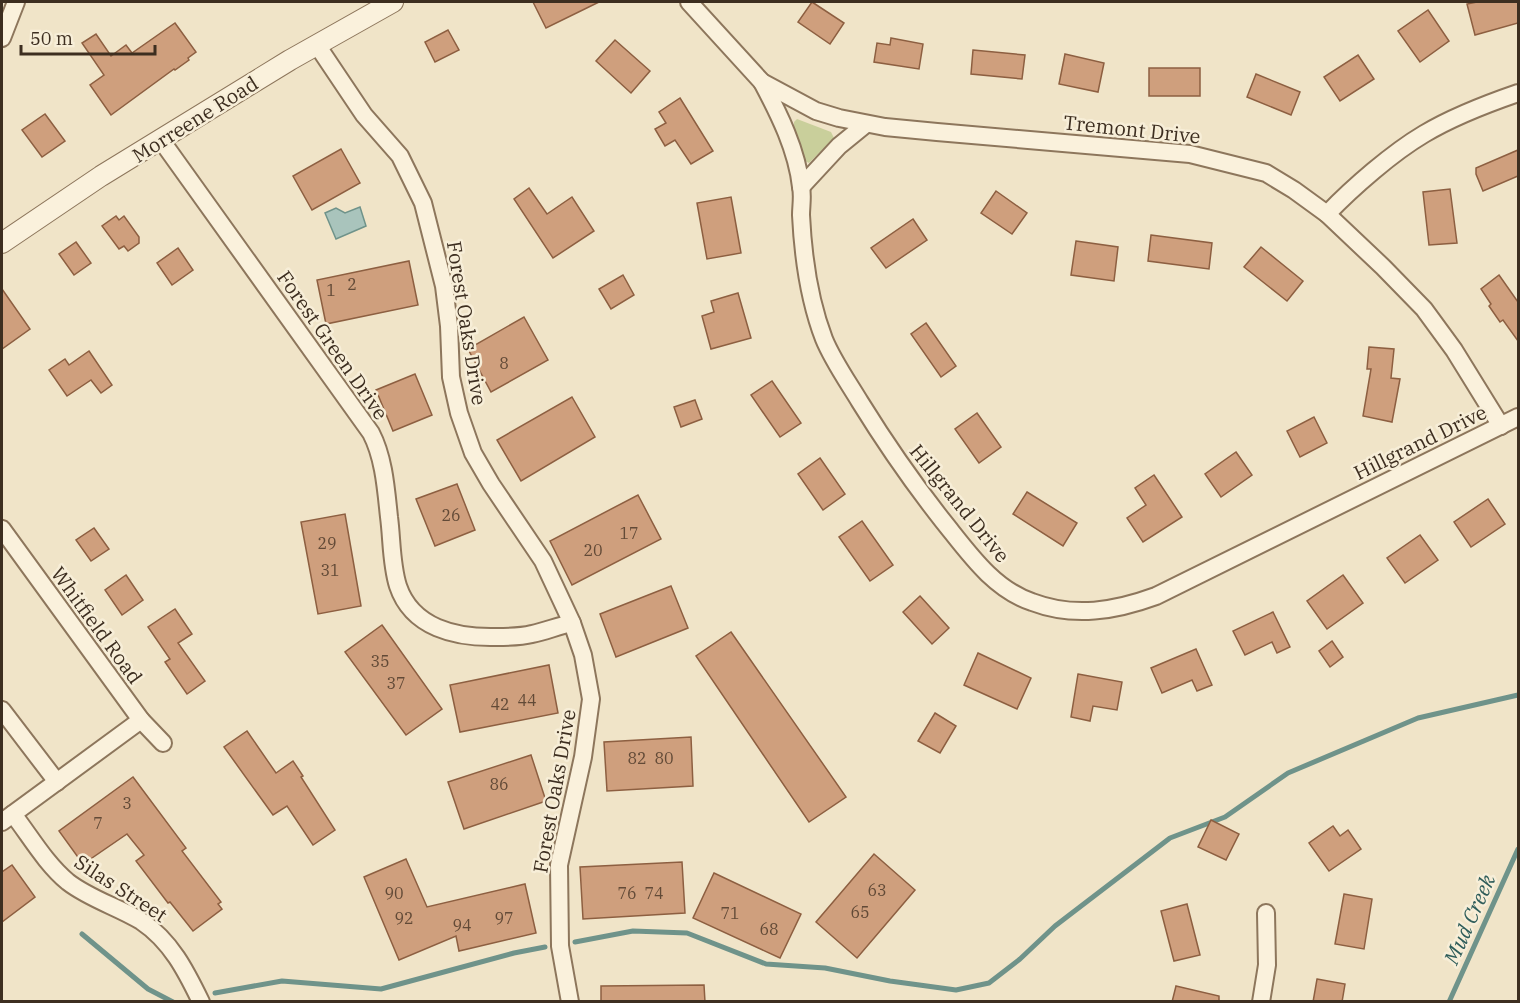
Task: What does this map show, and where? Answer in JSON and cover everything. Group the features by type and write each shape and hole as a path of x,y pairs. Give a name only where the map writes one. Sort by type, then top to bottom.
{"street":[{"path":"2,38 16,2"},
{"name":"Morreene Road","path":"2,242 78,191 161,140 393,2"},
{"name":"Tremont Drive","path":"689,2 762,82 816,111 866,124 1190,154 1266,173 1327,214 1424,309 1454,350 1501,426"},
{"name":"Forest Oaks Drive","path":"318,45 364,115 400,156 423,203 444,286 449,326 451,377 462,423 473,453 491,484 543,561 572,623 583,655 591,699 583,757 559,865 560,946 570,1002"},
{"name":"Hillgrand Drive","path":"762,82 780,116 794,156 801,188 801,216 808,284 825,341 841,371 903,468 971,557 1006,588 1031,602 1054,609 1084,612 1112,609 1156,596 1518,417"},
{"path":"1327,214 1344,195 1423,134 1484,105 1518,93"},
{"path":"801,188 839,146 866,124"},
{"name":"Forest Green Drive","path":"161,140 377,444 386,481 394,567 405,602 425,622 440,630 473,638 513,637 572,623"},
{"name":"Whitfield Road","path":"2,529 141,720 163,743"},
{"path":"2,710 57,782"},
{"path":"7,818 141,720"},
{"name":"Silas Street","path":"7,818 69,882 142,922 160,937 174,952 201,1002"},
{"path":"1261,1002 1267,965 1266,913"}],"green space":[{"path":"797,119 831,132 834,138 809,163 805,161 794,127"}],"water":[{"path":"360,207 366,226 336,239 325,213 336,208 345,213"}],"building":[{"path":"533,2 599,2 546,28"},
{"path":"812,2 844,23 830,44 798,22"},
{"path":"1518,2 1518,23 1475,35 1467,4"},
{"path":"1428,10 1449,41 1420,62 1398,31"},
{"path":"175,23 196,52 188,58 189,60 111,115 90,85 104,75 82,43 96,34 111,56 126,45 132,53"},
{"path":"448,30 459,50 435,62 425,42"},
{"path":"891,38 923,44 919,69 874,62 877,43 890,45"},
{"path":"615,40 650,71 631,93 596,61"},
{"path":"973,50 1025,55 1022,79 971,74"},
{"path":"1065,54 1104,63 1098,92 1059,84"},
{"path":"1358,55 1374,79 1340,101 1324,77"},
{"path":"1149,68 1200,68 1200,96 1149,96"},
{"path":"1256,74 1300,92 1291,115 1247,97"},
{"path":"680,98 713,151 691,164 675,140 665,146 655,129 666,123 659,112"},
{"path":"45,114 65,141 42,157 22,130"},
{"path":"341,149 360,183 312,210 293,176"},
{"path":"1518,150 1518,176 1483,191 1476,168"},
{"path":"529,188 547,214 572,197 594,231 553,258 514,199"},
{"path":"1450,189 1457,243 1429,245 1423,192"},
{"path":"996,191 1027,213 1012,234 981,213"},
{"path":"731,197 741,253 707,259 697,203"},
{"path":"116,216 119,220 124,216 139,237 139,243 128,251 124,246 119,249 102,226"},
{"path":"913,219 927,240 886,268 871,248"},
{"path":"1151,235 1212,243 1209,269 1148,261"},
{"path":"1076,241 1118,247 1114,281 1071,275"},
{"path":"76,242 91,263 74,275 59,254"},
{"path":"1261,247 1303,281 1287,301 1244,267"},
{"path":"178,248 193,270 172,285 157,263"},
{"path":"409,261 418,305 326,324 317,280"},
{"path":"623,275 634,295 611,309 599,289"},
{"path":"1499,275 1518,302 1518,341 1503,320 1500,322 1481,289"},
{"path":"2,289 30,329 2,349"},
{"path":"738,293 751,338 711,349 702,316 714,312 711,301"},
{"path":"524,317 548,360 491,392 468,349"},
{"path":"926,323 956,366 941,377 911,334"},
{"path":"1369,347 1394,349 1391,378 1400,379 1392,422 1363,416 1371,369 1367,369"},
{"path":"89,351 112,385 101,393 91,380 67,396 49,370 65,359 69,365"},
{"path":"415,374 432,415 393,431 376,390"},
{"path":"772,381 801,423 780,437 751,395"},
{"path":"572,397 595,437 521,481 497,440"},
{"path":"695,400 702,419 681,427 674,407"},
{"path":"977,413 1001,447 979,463 955,429"},
{"path":"1314,417 1327,443 1300,457 1287,431"},
{"path":"1236,452 1252,475 1221,497 1205,474"},
{"path":"820,458 845,494 823,510 798,474"},
{"path":"1154,475 1182,517 1143,542 1127,518 1146,505 1135,488"},
{"path":"457,484 475,530 435,546 416,499"},
{"path":"1027,492 1077,523 1063,546 1013,514"},
{"path":"638,495 661,539 572,585 550,541"},
{"path":"1488,499 1505,524 1471,547 1454,522"},
{"path":"345,514 361,606 318,614 301,522"},
{"path":"862,521 893,565 870,581 839,537"},
{"path":"94,528 109,549 91,561 76,540"},
{"path":"1420,535 1438,560 1405,583 1387,558"},
{"path":"126,575 143,600 122,615 105,590"},
{"path":"1343,575 1363,603 1327,629 1307,601"},
{"path":"671,586 688,628 616,657 600,614"},
{"path":"920,596 949,628 932,644 903,612"},
{"path":"175,609 192,634 178,643 205,681 187,694 165,662 170,659 148,627"},
{"path":"1273,612 1290,647 1277,653 1272,642 1245,655 1233,631"},
{"path":"382,625 442,709 406,735 345,652"},
{"path":"731,632 846,797 809,822 696,656"},
{"path":"1332,641 1343,657 1330,667 1319,651"},
{"path":"1196,649 1212,685 1197,691 1192,680 1162,693 1151,668"},
{"path":"978,653 1031,678 1017,709 964,685"},
{"path":"549,665 558,713 460,732 450,685"},
{"path":"1078,674 1122,682 1117,710 1093,706 1090,721 1071,717"},
{"path":"935,713 956,726 940,753 918,741"},
{"path":"247,731 276,773 293,761 335,830 313,845 287,806 273,815 224,747"},
{"path":"691,737 693,786 607,791 604,742"},
{"path":"531,755 546,801 464,829 448,782"},
{"path":"133,777 186,848 182,851 221,902 218,904 222,909 193,931 136,861 144,855 127,834 89,860 86,856 80,860 59,831"},
{"path":"1211,820 1239,834 1226,860 1198,847"},
{"path":"1333,826 1340,836 1348,830 1361,849 1329,871 1309,843"},
{"path":"874,854 915,890 857,958 816,922"},
{"path":"406,859 427,907 525,884 536,933 459,951 456,936 399,960 364,877"},
{"path":"682,862 685,913 583,919 580,867"},
{"path":"12,865 35,897 2,922 2,872"},
{"path":"714,873 801,914 780,958 693,918"},
{"path":"1344,894 1372,899 1364,949 1335,944"},
{"path":"1187,904 1200,955 1174,961 1161,911"},
{"path":"1317,979 1345,984 1342,1002 1313,1002"},
{"path":"704,985 705,1002 601,1002 601,986"},
{"path":"1176,986 1219,996 1219,1002 1172,1002"}],"waterway":[{"path":"575,942 633,931 687,933 766,964 825,968 890,981 956,990 989,983 1020,959 1055,926 1170,838 1225,817 1288,773 1418,718 1518,695"},
{"name":"Mud Creek","path":"1449,1002 1518,849"},
{"path":"82,934 148,989 173,1002"},
{"path":"215,993 282,981 381,989 514,953 545,947"}]}
